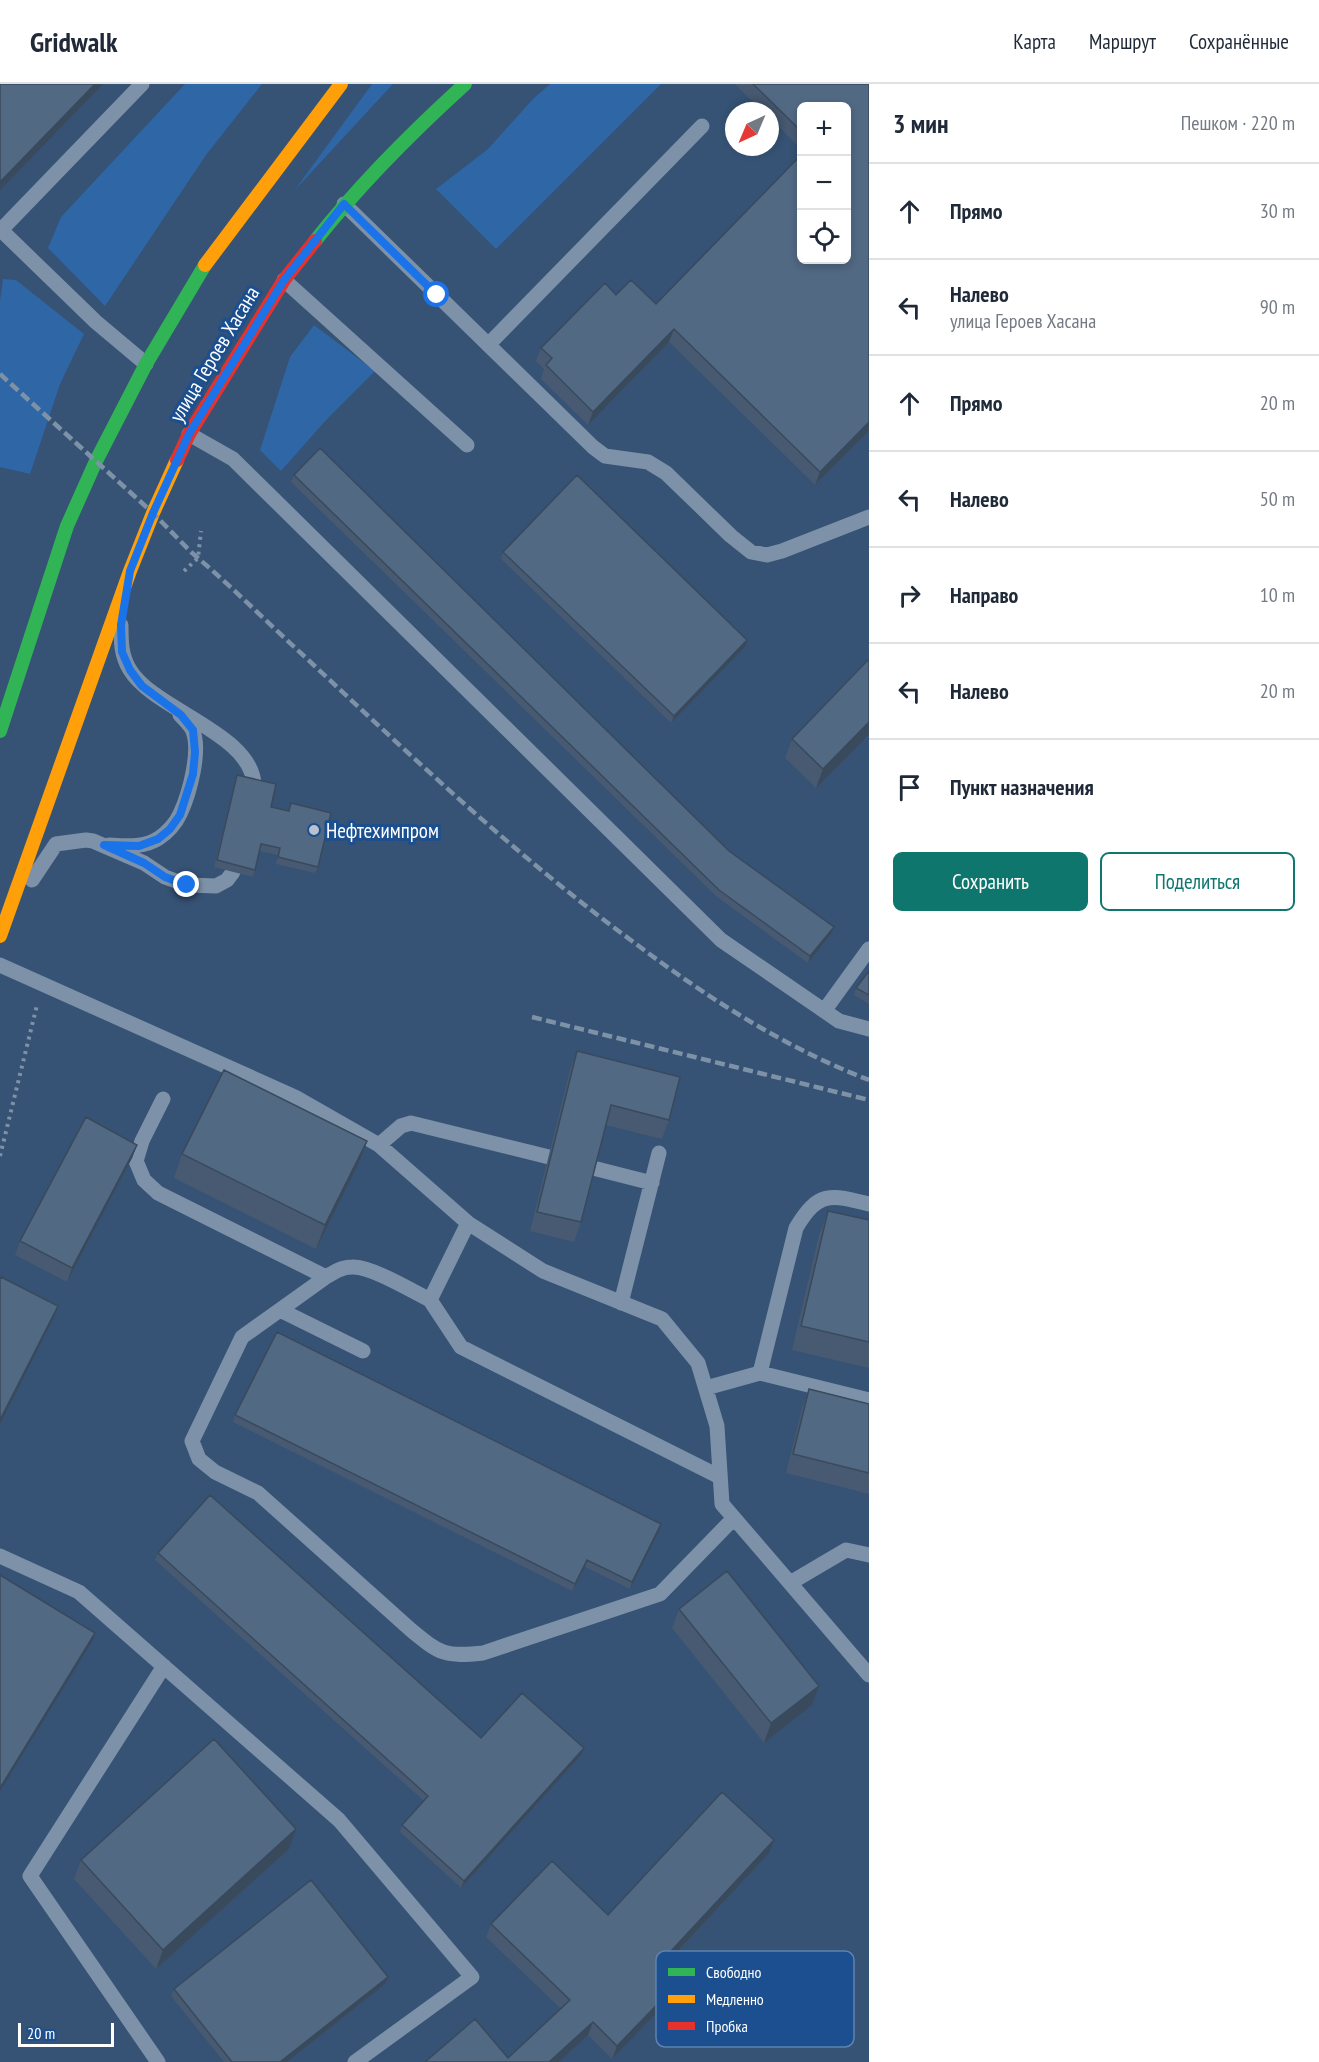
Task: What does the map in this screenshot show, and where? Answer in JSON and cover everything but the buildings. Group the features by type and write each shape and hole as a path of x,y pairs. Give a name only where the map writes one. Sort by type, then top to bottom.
{"main road":[{"path":"0,731 67,526 96,461 146,364 200,272 341,84"},
{"name":"улица Героев Хасана","path":"2,931 130,571 153,513 189,434 284,280 344,204 407,137 465,84"}],"lane":[{"path":"142,84 0,231 96,322 146,364"},
{"path":"488,345 702,126"},
{"path":"344,204 593,447 605,456 648,462 666,473 731,537 751,552 767,555 782,551 869,517"},
{"path":"284,280 467,444"},
{"path":"189,434 233,459 721,940 839,1021 869,1029"},
{"path":"130,571 121,625 122,652 130,670 142,686 210,730 241,755 254,777 254,786"},
{"path":"104,845 139,846 158,839 170,829 180,815 193,774 195,752 193,730 181,715 151,691"},
{"path":"2,931 56,844 86,840 104,845 144,863 165,877 187,885 216,886 227,880 233,872"},
{"path":"824,1011 869,949"},
{"path":"0,965 296,1097 379,1145 468,1223 543,1271 662,1319 698,1363 717,1426 722,1504 869,1674"},
{"path":"163,1099 142,1141 136,1161 144,1180 158,1193 326,1277"},
{"path":"379,1145 401,1126 411,1123 549,1157"},
{"path":"621,1303 659,1153"},
{"path":"593,1168 652,1183"},
{"path":"760,1373 796,1228 808,1209 823,1198 844,1198 869,1204"},
{"path":"430,1300 468,1223"},
{"path":"720,1477 461,1347 430,1300 371,1271 353,1266 339,1269 326,1277 242,1337 192,1441 199,1459 215,1472 258,1493 437,1651 460,1656 483,1653 660,1594 734,1518"},
{"path":"280,1310 363,1351"},
{"path":"706,1388 760,1373 869,1400"},
{"path":"790,1583 846,1550 869,1556"},
{"path":"0,1557 80,1592 339,1820 472,1977 355,2062"},
{"path":"158,2062 30,1876 164,1666"}],"path":[{"path":"184,571 198,558 201,531"},
{"path":"0,1156 38,1002"}],"shaded area":[{"path":"185,84 262,84 206,155 105,306 48,248 61,217"},
{"path":"372,84 393,84 294,191"},
{"path":"550,84 661,84 496,249 436,189 488,149 534,98"},
{"path":"3,279 16,280 84,334 60,384 30,474 0,467 0,301"},
{"path":"314,325 375,371 327,419 281,471 260,450 290,357"}],"railway":[{"path":"0,374 153,513 191,552 424,767 546,874 632,941 716,1000 775,1036 869,1080"},
{"path":"532,1017 869,1100"}],"traffic: fast":[{"path":"315,241 387,160 465,84"},
{"path":"0,731 67,526 96,461 146,364 205,265"}],"traffic: slow":[{"path":"205,265 341,84"},
{"path":"0,936 130,571 177,460"}],"traffic: jam":[{"path":"177,460 189,434 284,280 315,241"}],"place":[{"name":"Нефтехимпром","path":"314,830"}],"route":[{"path":"187,885 165,877 144,863 104,845 139,846 158,839 170,829 180,815 193,774 195,752 193,730 181,715 142,686 130,670 122,652 121,625 130,571 153,513 189,434 284,280 344,204 437,295"}]}
